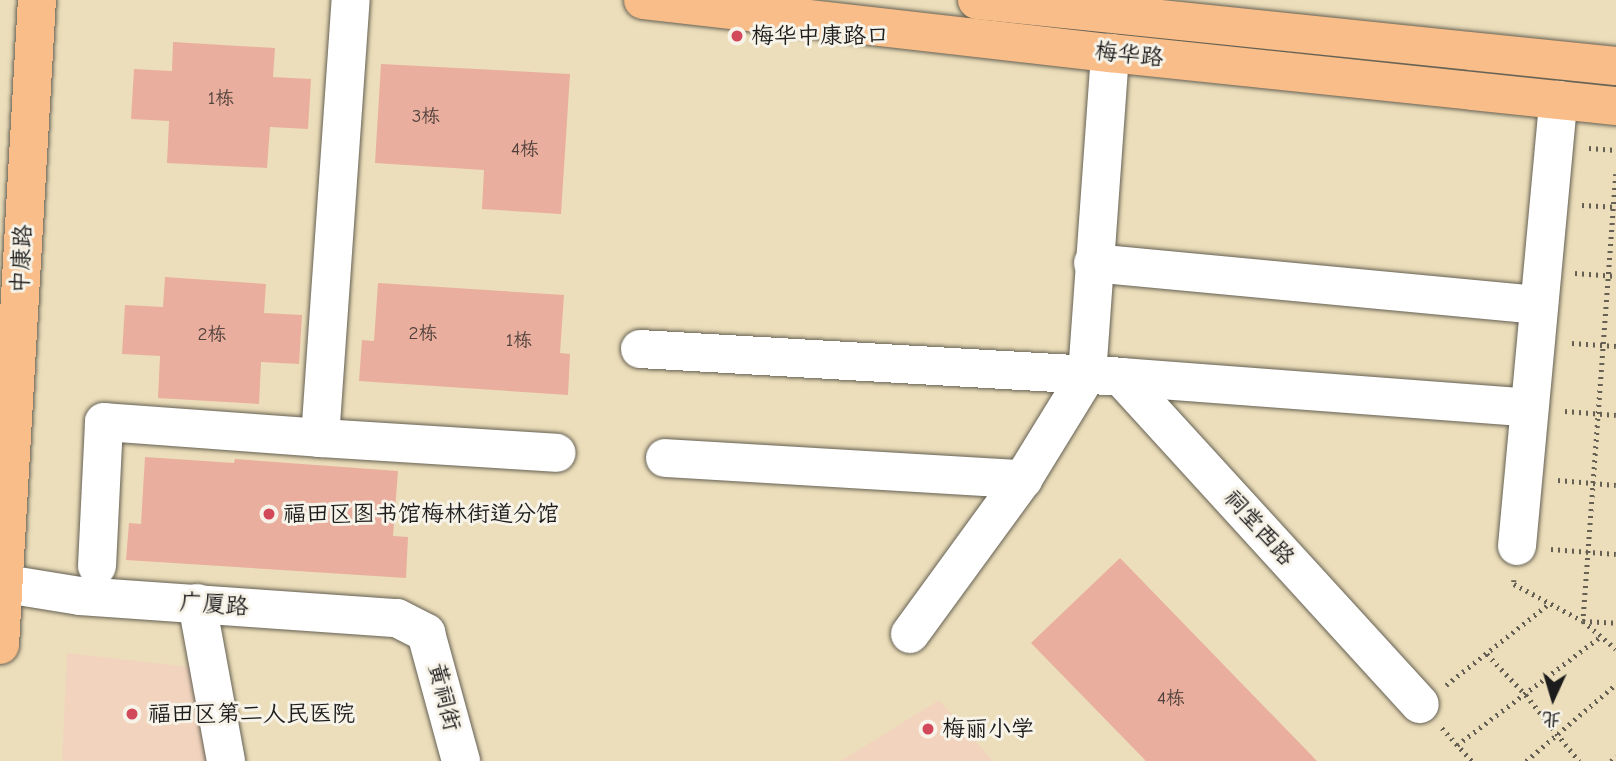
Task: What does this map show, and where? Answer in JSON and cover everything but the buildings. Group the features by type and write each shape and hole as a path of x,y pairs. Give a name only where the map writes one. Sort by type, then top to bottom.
{"main road":[{"name":"中康路","path":"0,645 37,0"},
{"name":"梅华路","path":"643,0 1110,53 1616,106"},
{"name":"梅华路","path":"977,0 1616,66"}],"street":[{"path":"320,439 351,0"},
{"path":"910,634 1023,479 1104,376 1093,263 1110,53"},
{"path":"1517,546 1558,100"},
{"path":"1093,263 1537,322"},
{"path":"640,349 1104,376 1529,408"},
{"name":"祠堂西路","path":"1104,376 1420,704"},
{"path":"97,566 104,422 320,439 557,453"},
{"path":"666,458 1023,479"},
{"name":"广厦路","path":"2,583 80,596 397,618 426,633"},
{"path":"197,603 226,761"},
{"name":"黄祠街","path":"426,633 461,761"}],"path":[{"path":"1583,621 1616,174"},
{"path":"1537,322 1603,345 1616,346"},
{"path":"1529,408 1616,415"},
{"path":"1523,477 1616,485"},
{"path":"1616,554 1517,546 1514,584 1583,621 1616,649"},
{"path":"1472,761 1420,704 1488,654 1550,603"},
{"path":"1583,621 1616,623"},
{"path":"1457,745 1600,637"},
{"path":"1488,654 1526,695 1579,761"},
{"path":"1526,761 1616,684"},
{"path":"1611,761 1616,757"}],"shaded area":[{"name":"福田区第二人民医院","path":"67,653 190,667 208,761 62,761"},
{"name":"梅丽小学","path":"939,700 993,761 837,761 844,759"}],"place":[{"name":"梅华中康路口","path":"737,36"},
{"name":"福田区图书馆梅林街道分馆","path":"269,514"},
{"name":"福田区第二人民医院","path":"132,714"},
{"name":"梅丽小学","path":"928,729"}]}
